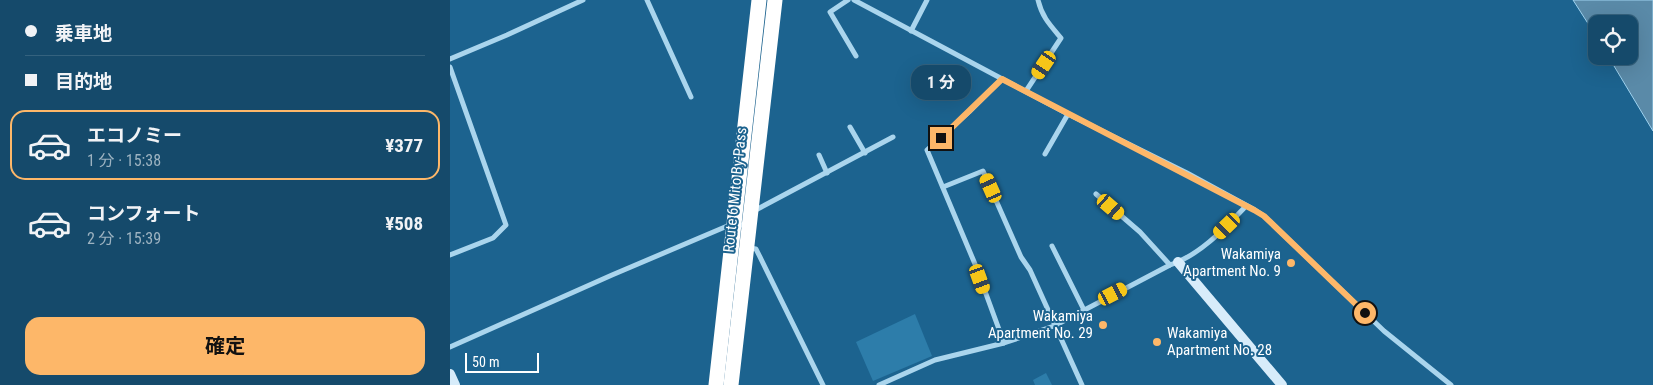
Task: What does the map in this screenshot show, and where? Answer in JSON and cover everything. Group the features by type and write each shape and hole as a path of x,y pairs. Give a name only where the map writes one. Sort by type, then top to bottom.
{"highway":[{"name":"Route 6 Mito By-Pass","path":"731,385 747,247 745,221 759,0"},
{"name":"Route 6 Mito By-Pass","path":"716,385 745,221 775,0"}],"street":[{"path":"450,59 583,0"},
{"path":"647,0 691,97"},
{"path":"848,0 830,12 856,56"},
{"path":"854,0 864,2 910,31 1068,114 1187,173 1264,216 1384,330 1451,385"},
{"path":"910,31 927,0"},
{"path":"1026,91 1061,38 1044,17 1038,0"},
{"path":"450,67 506,225 493,238 450,255"},
{"path":"1002,79 927,150 975,264 1004,342"},
{"path":"1045,154 1068,114"},
{"path":"850,127 865,153"},
{"path":"450,347 612,275 725,227 745,221 827,173 893,138"},
{"path":"819,155 827,173"},
{"path":"943,187 983,171 1021,257 1030,270 1082,385"},
{"path":"1096,194 1174,264 1282,385"},
{"path":"879,385 935,360 1004,342 1054,326 1187,258 1216,237 1246,206"},
{"path":"1052,246 1084,310"},
{"path":"747,247 756,250 759,255 823,385"},
{"path":"450,374 455,385"}],"shaded area":[{"path":"1573,0 1653,0 1653,131 1613,65 1638,65 1638,15 1588,15 1588,23"},
{"path":"915,314 932,356 873,381 856,342"},
{"path":"1046,373 1052,385 1035,385 1033,380"}],"place":[{"name":"Wakamiya Apartment No. 9","path":"1291,263"},
{"name":"Wakamiya Apartment No. 29","path":"1103,325"},
{"name":"Wakamiya Apartment No. 28","path":"1157,342"}],"route":[{"path":"941,138 1002,79 1128,146 1187,173 1264,216 1365,313"}]}
